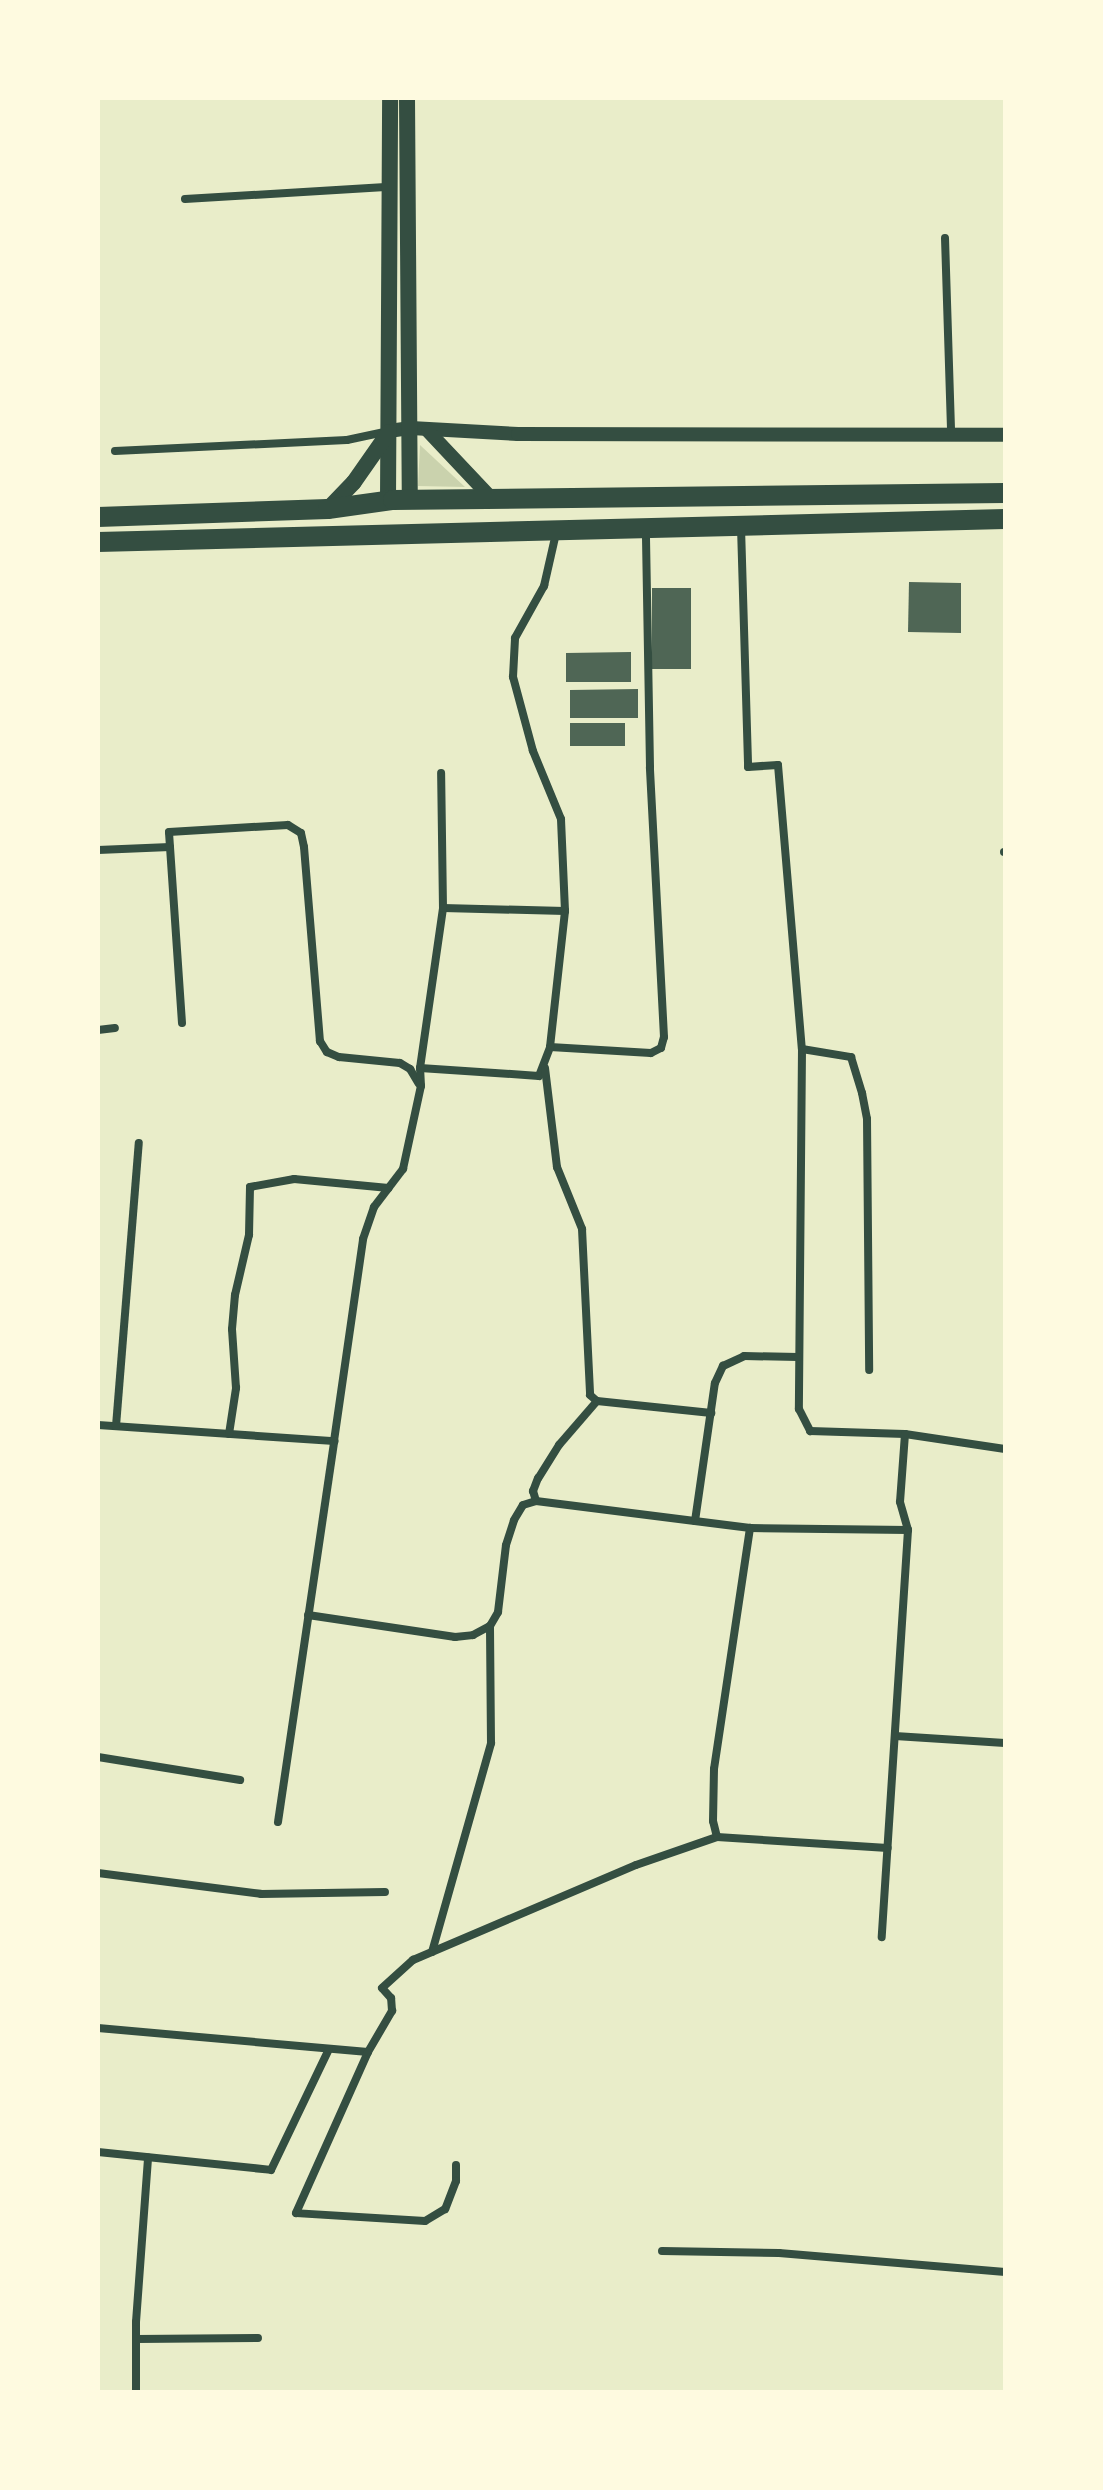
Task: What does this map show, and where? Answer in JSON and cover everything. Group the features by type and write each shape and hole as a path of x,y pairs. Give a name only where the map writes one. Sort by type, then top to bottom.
{"highway":[{"path":"98,517 328,509 397,500 1005,493"},
{"path":"392,533 397,500"},
{"path":"98,542 1005,519"}],"main road":[{"path":"390,98 389,431 397,500"},
{"path":"397,500 419,429 407,98"},
{"path":"328,509 354,482 389,431"}],"street":[{"path":"185,199 390,187"},
{"path":"945,238 951,433"},
{"path":"419,429 494,501"},
{"path":"115,451 347,440 389,431 419,429 518,434 1005,435"},
{"path":"741,526 748,767 778,765 802,1049 799,1409 810,1431 905,1434 1005,1449"},
{"path":"550,1047 651,1053 661,1048 664,1037 650,767 646,528"},
{"path":"420,1068 539,1076 550,1047 565,911 561,819 533,751 513,677 515,638 544,586 556,530"},
{"path":"278,1822 363,1239 374,1207 403,1169 421,1086 420,1068 443,908 441,773"},
{"path":"182,1023 169,832 288,825 301,833 320,1041 327,1052 339,1057 400,1063 410,1069 421,1086"},
{"path":"98,850 170,847"},
{"path":"443,908 565,911"},
{"path":"98,1030 115,1028"},
{"path":"802,1049 851,1057 862,1093 867,1119 869,1370"},
{"path":"545,1066 557,1167 582,1229 590,1395 597,1401 711,1413"},
{"path":"116,1426 139,1143"},
{"path":"229,1434 236,1388 232,1329 235,1295 249,1235 250,1187 294,1179 389,1188"},
{"path":"695,1521 711,1413 723,1366 744,1356 798,1357"},
{"path":"536,1501 533,1491 538,1478 559,1445 597,1401"},
{"path":"98,1425 334,1441"},
{"path":"882,1937 908,1530 900,1502 905,1434"},
{"path":"432,1952 491,1743 490,1626 498,1612 506,1545 514,1520 523,1505 536,1501 750,1528 908,1530"},
{"path":"717,1837 712,1802 714,1769 750,1528"},
{"path":"308,1615 455,1637 473,1635 490,1626"},
{"path":"895,1736 1005,1743"},
{"path":"98,1757 240,1780"},
{"path":"456,2165 456,2181 445,2209 425,2221 296,2213 368,2052 392,2011 391,1998 382,1988 413,1960 636,1865 717,1837 888,1848"},
{"path":"98,1873 261,1894 385,1892"},
{"path":"98,2028 368,2052"},
{"path":"98,2152 271,2170 329,2049"},
{"path":"136,2392 136,2339 148,2157"},
{"path":"662,2251 779,2253 1005,2272"},
{"path":"136,2339 258,2338"}],"green space":[{"path":"420,445 465,487 418,486"}],"building":[{"path":"909,582 961,583 961,633 908,632"},
{"path":"652,588 691,588 691,669 652,669"},
{"path":"631,652 631,682 566,682 566,653"},
{"path":"638,689 638,718 570,718 570,690"},
{"path":"570,723 625,723 625,746 570,746"}]}
